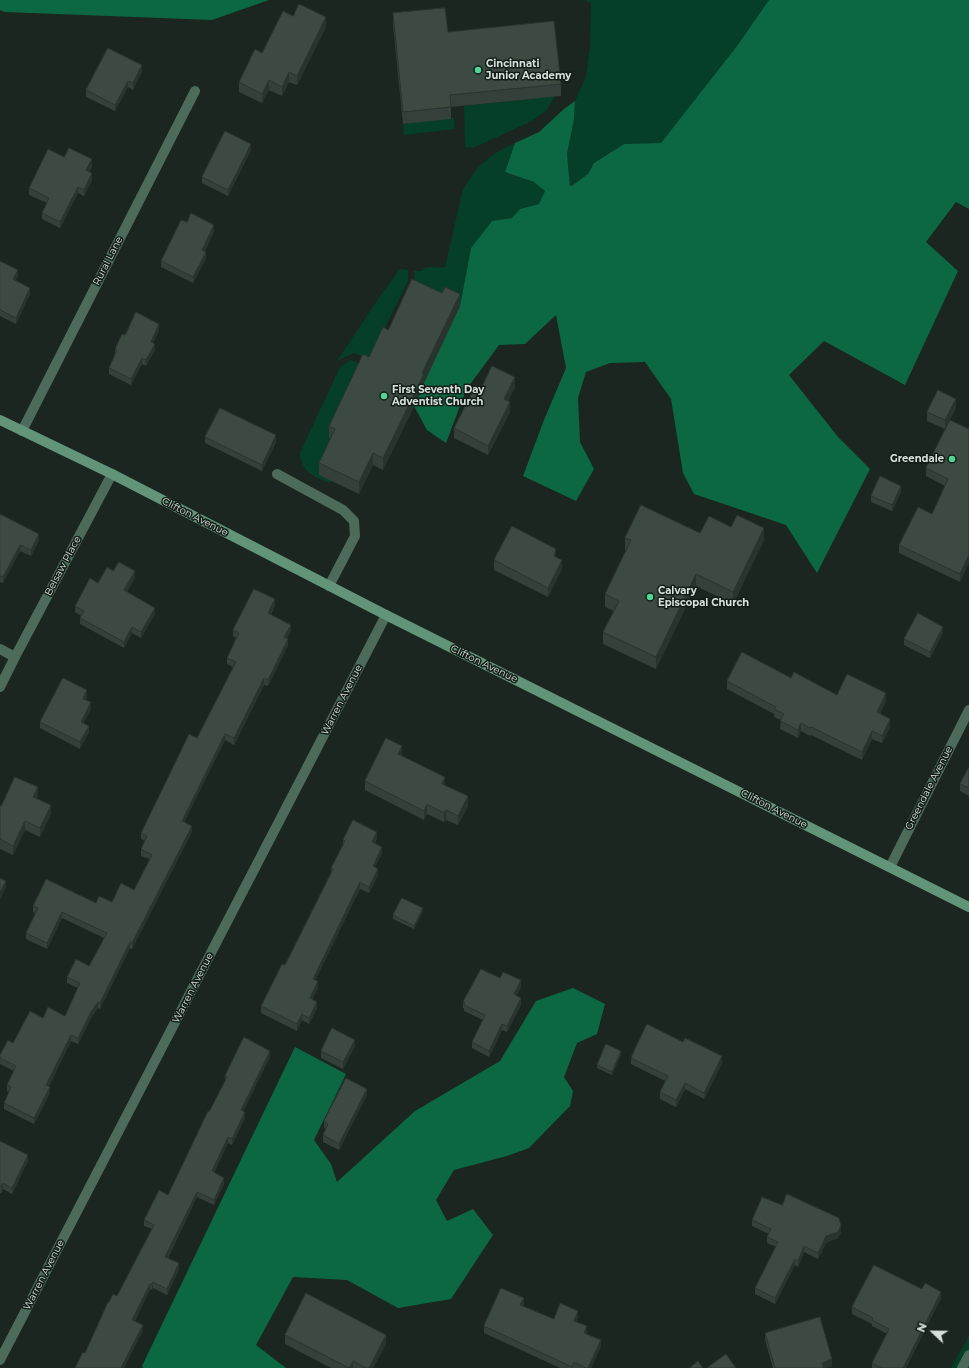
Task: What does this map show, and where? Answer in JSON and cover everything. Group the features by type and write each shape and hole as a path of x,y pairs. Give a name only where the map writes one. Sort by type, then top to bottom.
{"main road":[{"name":"Clifton Avenue","path":"0,420 112,474 386,615 969,907"}],"street":[{"name":"Rural Lane","path":"22,431 195,91"},
{"name":"Belsaw Place","path":"0,688 112,474"},
{"path":"277,474 343,510 354,521 356,536 329,586"},
{"name":"Warren Avenue","path":"0,1360 386,615"},
{"path":"0,650 15,657"},
{"name":"Greendale Avenue","path":"890,867 969,710"},
{"path":"962,1368 969,1356"}],"green space":[{"path":"0,0 269,0 212,20 5,12 0,10"},
{"path":"584,0 769,0 737,46 661,143 624,144 594,163 588,174 570,186 567,154 574,119 575,101 586,76 590,47 591,3"},
{"path":"769,0 969,0 969,209 956,202 926,242 958,271 905,385 824,341 789,375 838,437 870,469 817,573 786,525 694,494 683,473 671,399 645,362 610,363 586,372 578,398 580,442 594,469 576,501 523,476 544,420 566,368 556,315 525,344 499,345 466,390 446,443 427,430 414,406 423,386 418,383 460,306 471,248 492,221 512,218 520,209 539,204 545,191 534,182 505,172 515,143 539,132 575,101 574,119 567,154 570,186 588,174 594,163 624,144 661,143 737,46"},
{"path":"555,96 546,111 532,121 473,148 465,147 464,106"},
{"path":"454,118 455,129 404,135 403,124"},
{"path":"515,143 505,172 534,182 545,191 539,204 520,209 512,218 492,221 471,248 460,306 415,282 414,271 422,271 427,267 445,267 462,193 466,184 477,169 490,157"},
{"path":"400,269 408,270 408,281 372,354 366,358 354,353 337,361 380,296"},
{"path":"351,360 363,366 335,441 330,483 309,473 303,465 300,453 340,367"},
{"path":"573,988 605,1004 597,1034 577,1043 564,1077 573,1091 570,1106 529,1148 507,1156 454,1170 436,1200 447,1221 473,1209 493,1235 451,1299 398,1308 347,1280 293,1277 256,1345 286,1368 143,1368 142,1366 295,1047 346,1074 314,1140 331,1164 337,1182 415,1111 500,1061 536,1001"},
{"path":"969,1336 969,1368 951,1368"}],"building":[{"path":"299,4 326,17 297,76 289,72 282,87 269,80 262,94 239,82 255,49 262,53 283,11 293,16"},
{"name":"Cincinnati Junior Academy","path":"445,8 448,32 554,21 561,84 450,95 451,107 403,112 393,13"},
{"path":"108,48 142,65 133,83 128,81 115,105 86,90"},
{"path":"225,131 251,144 228,190 202,177"},
{"path":"69,148 92,159 86,170 92,173 84,190 78,187 60,222 42,213 49,198 29,188 48,149 64,157"},
{"path":"191,213 214,225 202,250 206,252 193,277 161,261 181,220 187,222"},
{"path":"0,261 18,270 13,279 30,288 16,318 0,310"},
{"name":"First Seventh Day Adventist Church","path":"412,279 442,293 445,287 460,294 422,373 424,374 383,458 373,453 359,482 319,463 335,429 329,426 363,354 369,357 383,327 388,330"},
{"path":"136,312 159,324 151,342 155,344 146,360 142,358 131,379 109,368 122,334 125,335"},
{"path":"492,366 515,377 504,399 510,402 488,446 454,428 476,385 481,388"},
{"path":"938,390 956,399 945,420 927,412"},
{"path":"220,408 276,435 262,465 205,437"},
{"path":"950,420 969,429 969,555 960,574 899,545 918,507 932,514 948,479 926,468"},
{"path":"880,476 901,486 892,505 871,496"},
{"name":"Calvary Episcopal Church","path":"641,505 700,533 709,516 731,527 737,515 764,528 733,592 696,574 656,657 603,632 619,601 605,594 631,540 625,538"},
{"path":"0,514 39,534 31,550 20,545 3,577 0,576"},
{"path":"512,526 556,549 554,556 562,560 548,588 494,560"},
{"path":"119,562 135,571 124,590 155,608 141,632 132,627 124,642 80,618 84,611 75,606 90,578 98,583 107,567 113,571"},
{"path":"254,589 275,599 268,613 291,625 284,637 288,639 268,680 264,678 234,738 225,734 182,821 192,826 132,943 130,942 100,1003 98,1002 91,1012 78,1038 71,1035 46,1085 50,1087 34,1118 4,1103 11,1087 7,1085 16,1066 0,1058 0,1055 8,1040 13,1043 30,1011 43,1018 48,1007 65,1016 80,983 67,977 76,959 89,966 107,933 62,912 47,943 26,933 38,908 33,906 46,879 96,903 99,896 112,902 121,883 134,890 152,855 141,849 147,836 141,833 189,734 197,738 236,662 227,658 239,633 233,630"},
{"path":"918,613 943,627 930,652 904,639"},
{"path":"742,652 791,678 794,672 837,695 847,674 886,693 877,712 890,719 882,736 872,731 862,752 801,723 798,730 780,721 784,714 774,709 776,707 727,681"},
{"path":"63,678 87,690 83,699 91,702 81,722 89,726 80,742 40,722"},
{"path":"386,738 402,746 398,754 445,777 442,784 468,796 458,816 446,810 444,813 427,804 424,811 365,781"},
{"path":"969,767 969,788 960,784"},
{"path":"15,777 38,787 33,797 51,805 40,828 25,821 13,846 0,839 0,805 1,806"},
{"path":"353,820 377,832 372,842 382,847 373,866 378,869 369,887 360,882 313,979 318,981 310,998 317,1002 309,1018 302,1014 297,1024 261,1006 282,964 285,965 333,869 331,868 345,841 343,840"},
{"path":"0,878 6,881 0,893"},
{"path":"402,898 423,908 414,926 393,915"},
{"path":"481,969 500,978 503,972 521,980 514,994 521,998 507,1026 502,1024 489,1051 472,1042 485,1015 464,1005 465,1002 463,1002"},
{"path":"647,1024 683,1042 685,1038 722,1056 704,1093 685,1083 676,1100 660,1092 668,1076 631,1058"},
{"path":"332,1028 355,1040 343,1062 321,1051"},
{"path":"244,1037 270,1051 241,1110 245,1112 232,1139 228,1137 212,1171 224,1178 214,1200 197,1192 165,1257 179,1263 167,1289 153,1282 150,1284 132,1320 143,1325 121,1368 75,1368 83,1352 85,1353 108,1302 113,1294 117,1296 154,1225 144,1220 159,1190 168,1195 208,1111 209,1112 227,1077 225,1076"},
{"path":"606,1044 621,1051 612,1072 597,1065"},
{"path":"346,1078 367,1089 339,1144 323,1135 328,1124 324,1121"},
{"path":"0,1141 28,1155 12,1188 3,1183 1,1187 0,1186"},
{"path":"787,1194 839,1218 841,1225 838,1232 826,1236 818,1253 804,1246 798,1261 795,1259 775,1298 755,1288 778,1242 767,1237 771,1229 752,1220 762,1197 782,1205"},
{"path":"874,1265 922,1289 925,1283 941,1292 903,1368 882,1368 872,1363 889,1329 872,1320 873,1318 852,1307"},
{"path":"501,1288 524,1298 520,1305 554,1319 560,1303 578,1311 574,1321 587,1326 584,1333 601,1340 588,1368 574,1362 572,1367 484,1326"},
{"path":"306,1293 386,1335 369,1368 366,1368 353,1361 349,1368 285,1335"},
{"path":"820,1317 832,1359 822,1363 824,1368 775,1368 765,1333"},
{"path":"726,1354 736,1368 707,1368"},
{"path":"698,1361 703,1368 690,1368"}],"place":[{"name":"Cincinnati Junior Academy","path":"478,70"},
{"name":"First Seventh Day Adventist Church","path":"384,396"},
{"name":"Greendale","path":"952,459"},
{"name":"Calvary Episcopal Church","path":"650,597"}]}
